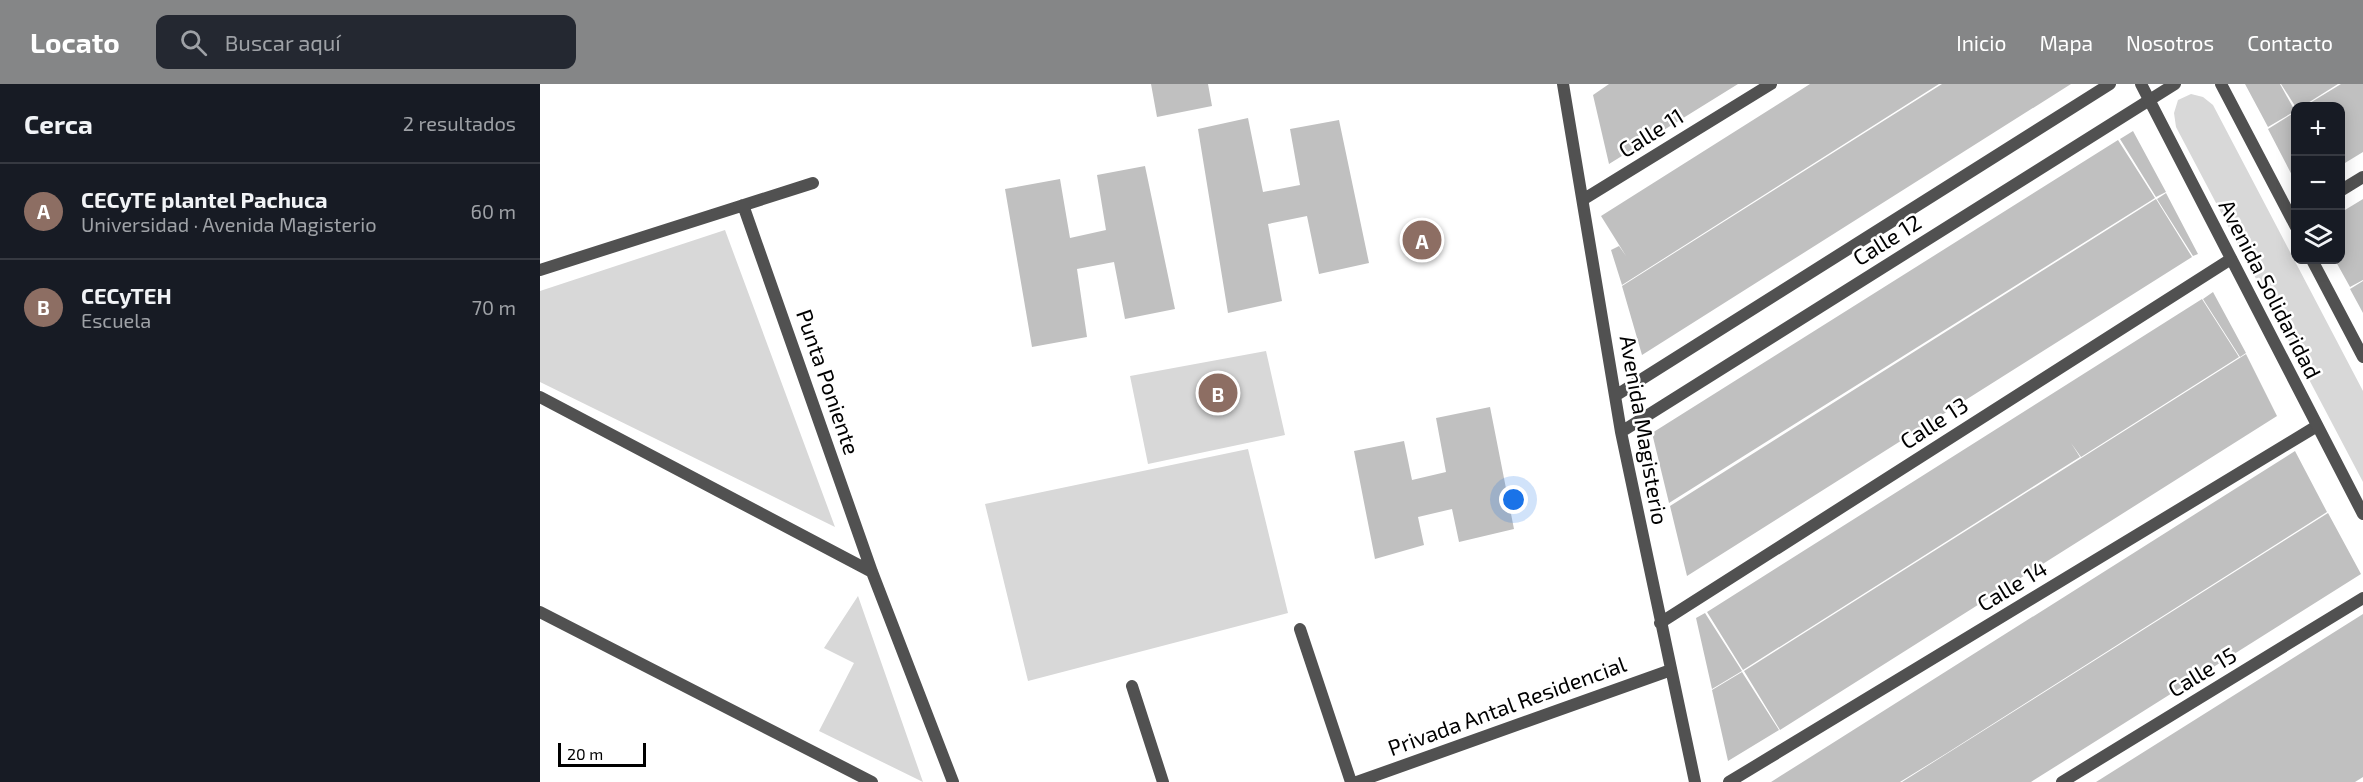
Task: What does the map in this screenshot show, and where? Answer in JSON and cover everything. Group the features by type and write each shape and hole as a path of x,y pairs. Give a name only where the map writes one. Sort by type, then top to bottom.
{"street":[{"name":"Avenida Magisterio","path":"1563,84 1584,199 1621,432 1695,782"},
{"name":"Calle 11","path":"1584,199 1771,84"},
{"name":"Calle 12","path":"1615,396 2110,84"},
{"name":"Avenida Solidaridad","path":"2140,84 2363,514"},
{"name":"Calle 12","path":"1621,432 2175,84"},
{"path":"2221,84 2291,216"},
{"path":"2345,188 2363,177"},
{"path":"540,270 813,183"},
{"name":"Punta Poniente","path":"744,205 872,572 953,782"},
{"name":"Calle 13","path":"1660,623 2231,259"},
{"path":"2314,264 2363,357"},
{"path":"540,397 872,572"},
{"name":"Calle 14","path":"1729,782 2317,426"},
{"name":"Calle 15","path":"2062,782 2363,598"},
{"path":"540,612 872,782"},
{"path":"1300,629 1351,782"},
{"name":"Privada Antal Residencial","path":"1357,782 1671,670"},
{"path":"1132,686 1164,782"}],"shaded area":[{"path":"2191,94 2203,97 2213,105 2291,254 2291,264 2296,264 2363,391 2363,482 2176,127 2174,113 2178,100"},
{"path":"725,230 835,527 540,382 540,291"},
{"path":"1266,351 1285,435 1148,464 1130,376"},
{"path":"1248,449 1288,613 1028,681 985,504"},
{"path":"858,596 923,782 819,731 854,663 824,648"}],"building":[{"path":"1151,84 1208,84 1212,106 1157,117"},
{"path":"1609,84 1738,84 1609,164 1593,95"},
{"path":"1810,84 1939,84 1622,285 1611,250 1619,246 1626,256 1601,216"},
{"path":"1942,84 2071,84 1642,355 1622,286"},
{"path":"2245,84 2280,84 2291,104 2291,113 2268,127"},
{"path":"2281,84 2338,84 2309,102 2292,102"},
{"path":"2341,84 2363,84 2363,152 2345,163 2345,102 2312,102"},
{"path":"2291,115 2291,173 2268,129"},
{"path":"1248,118 1263,192 1300,185 1290,129 1339,120 1369,263 1319,274 1307,216 1268,224 1282,301 1228,313 1198,129"},
{"path":"2133,131 2166,192 2156,197 2120,139"},
{"path":"2118,140 2155,198 1669,503 1652,433"},
{"path":"1145,166 1175,309 1125,319 1114,262 1077,269 1087,337 1032,347 1005,189 1060,179 1070,238 1106,230 1097,175"},
{"path":"2166,193 2198,254 2193,256 2157,199"},
{"path":"2156,199 2192,257 1687,576 1670,506"},
{"path":"2363,199 2363,280 2350,287 2337,264 2345,264 2345,210"},
{"path":"2363,281 2363,313 2350,289"},
{"path":"2213,292 2246,353 2240,357 2203,299"},
{"path":"2202,299 2239,357 2081,457 2071,443 2080,457 1743,670 1707,612"},
{"path":"2246,354 2277,416 1780,730 1744,671"},
{"path":"1490,407 1514,529 1459,542 1452,509 1418,517 1424,545 1375,559 1354,451 1404,441 1412,480 1446,472 1436,418"},
{"path":"2295,451 2327,512 1947,753 1900,782 1771,782"},
{"path":"2328,513 2361,574 2031,782 1902,782"},
{"path":"1705,613 1742,671 1712,689 1696,618"},
{"path":"2363,614 2363,777 2355,782 2096,782"},
{"path":"1742,672 1779,730 1728,761 1712,690"}],"place":[{"name":"CECyTE plantel Pachuca","path":"1422,240"},
{"name":"CECyTEH","path":"1218,393"}]}
